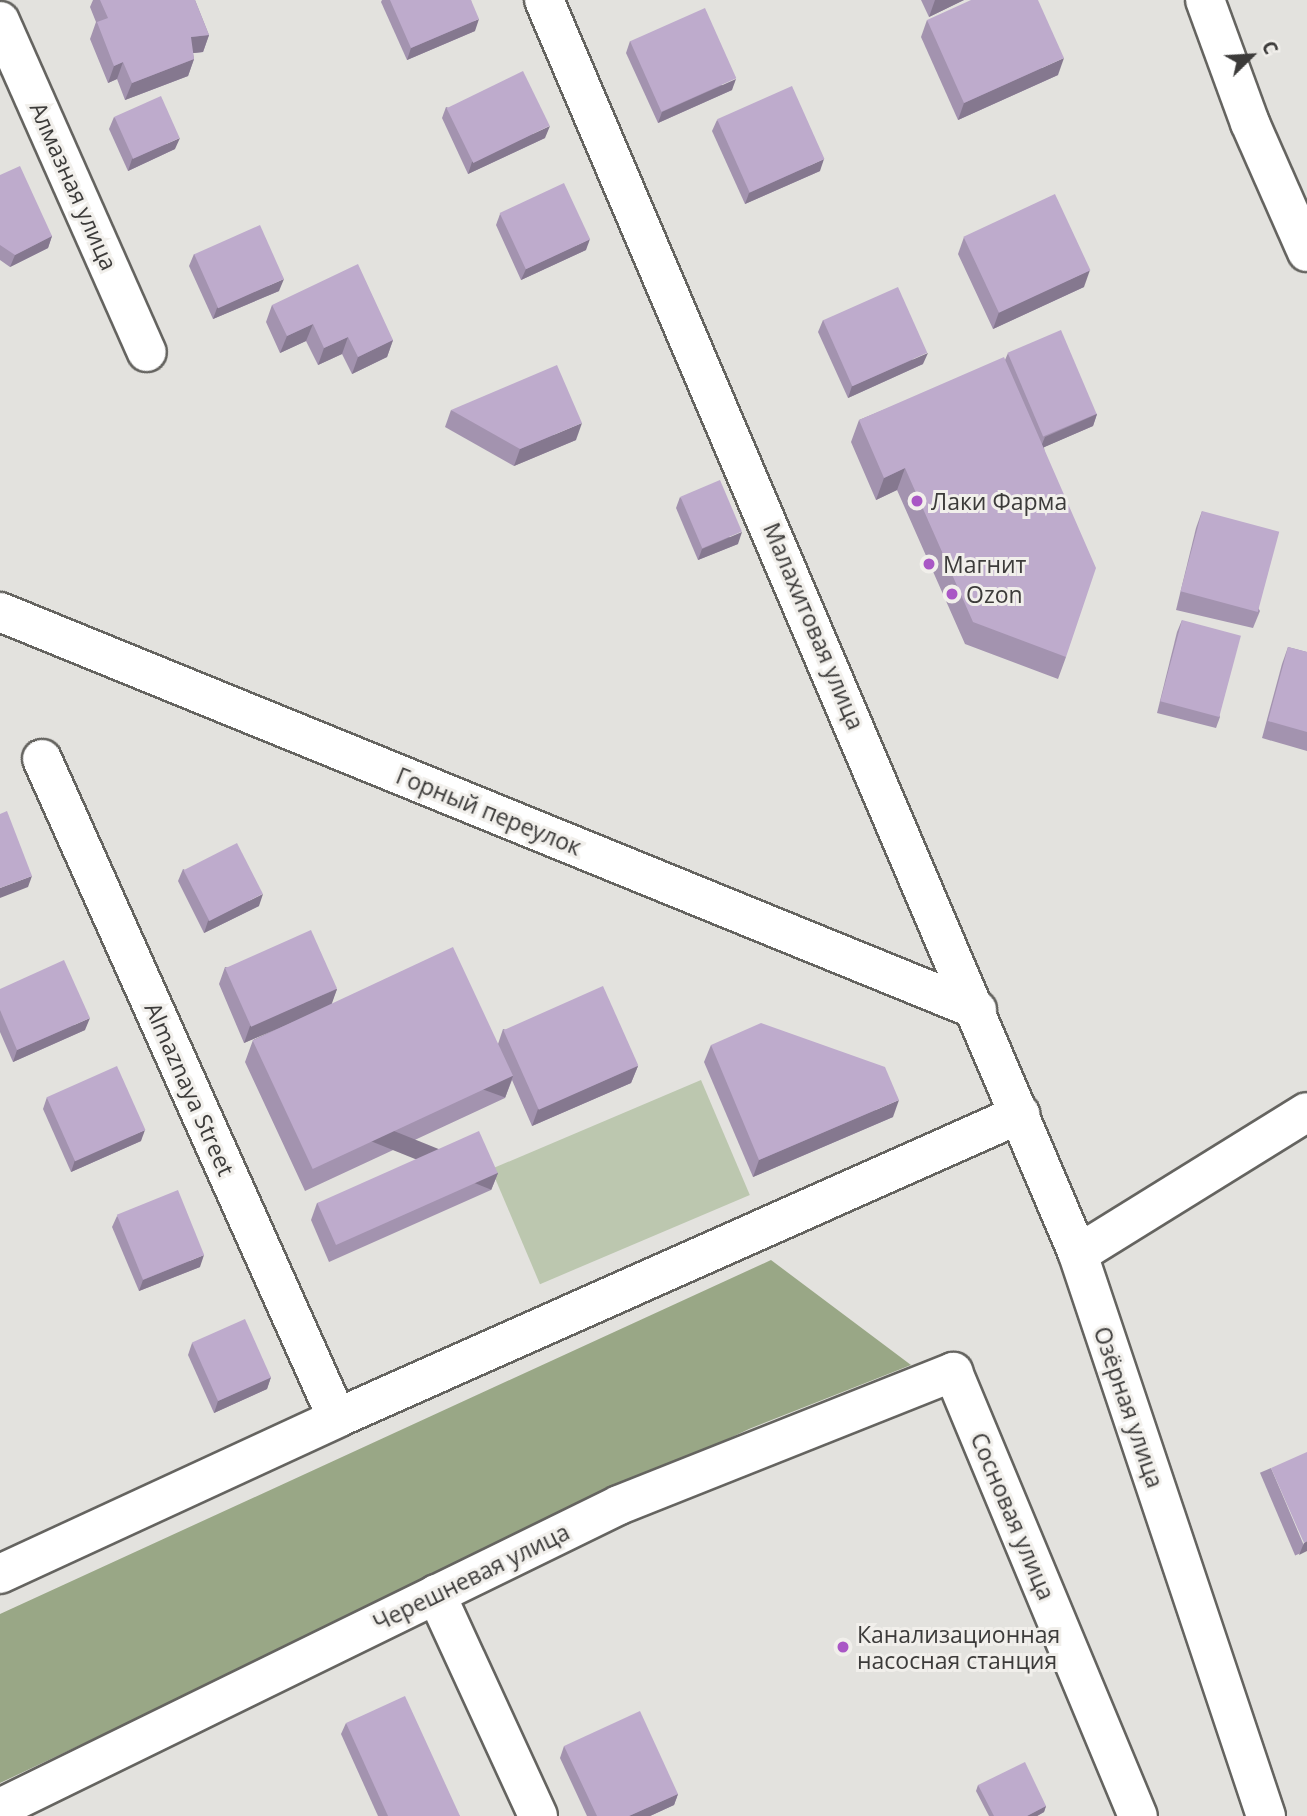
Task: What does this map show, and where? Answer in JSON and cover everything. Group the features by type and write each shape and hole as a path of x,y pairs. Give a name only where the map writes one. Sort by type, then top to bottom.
{"street":[{"name":"Малахитовая улица","path":"544,0 977,1010 1078,1254"},
{"path":"1205,0 1250,123 1307,252"},
{"name":"Алмазная улица","path":"0,21 147,352"},
{"name":"Горный переулок","path":"0,612 977,1010"},
{"name":"Almaznaya Street","path":"42,759 337,1418"},
{"path":"1078,1254 1307,1112"},
{"path":"0,1574 337,1418 1020,1114"},
{"name":"Озёрная улица","path":"1078,1254 1266,1816"},
{"name":"Черешневая улица","path":"0,1808 618,1505 953,1372"},
{"name":"Сосновая улица","path":"953,1372 1138,1816"},
{"path":"436,1594 538,1816"}],"green space":[{"path":"701,1080 750,1195 540,1284 491,1169"},
{"path":"771,1260 911,1365 749,1429 0,1783 0,1614"}],"building":[{"path":"100,0 195,0 209,35 191,37 194,59 132,83 123,62 114,66 97,22 108,18"},
{"path":"390,0 471,0 479,19 411,48"},
{"path":"971,0 1038,0 1064,58 964,103 927,20"},
{"path":"705,8 736,78 661,112 630,41"},
{"path":"523,71 550,126 473,163 447,108"},
{"path":"792,86 825,159 750,192 717,119"},
{"path":"161,96 180,138 133,159 114,117"},
{"path":"20,166 52,236 15,255 0,245 0,175"},
{"path":"564,183 590,239 526,269 500,213"},
{"path":"1055,194 1090,270 999,313 963,237"},
{"path":"260,225 284,279 218,308 194,254"},
{"path":"358,264 393,340 358,357 348,337 324,348 313,324 287,336 272,305"},
{"path":"898,287 927,353 852,386 823,320"},
{"path":"1061,330 1097,414 1043,436 1008,353"},
{"path":"1004,357 1096,568 1066,657 973,622 905,468 884,478 859,420"},
{"path":"557,365 582,423 520,449 451,410"},
{"path":"720,480 742,532 702,548 680,497"},
{"path":"1202,511 1279,532 1258,612 1181,591"},
{"path":"1182,620 1241,636 1219,717 1160,701"},
{"path":"1288,647 1307,652 1307,732 1268,721"},
{"path":"7,811 32,876 0,888 0,814"},
{"path":"237,843 263,894 209,921 184,870"},
{"path":"311,930 337,988 251,1027 225,968"},
{"path":"453,947 513,1076 313,1169 253,1040"},
{"path":"64,960 90,1018 17,1050 0,1010 0,989"},
{"path":"603,986 638,1065 539,1110 503,1030"},
{"path":"761,1023 885,1067 899,1100 759,1160 711,1045"},
{"path":"117,1066 145,1130 75,1161 47,1097"},
{"path":"479,1131 498,1173 336,1245 317,1203"},
{"path":"178,1190 204,1255 143,1280 117,1215"},
{"path":"245,1319 271,1377 218,1401 192,1343"},
{"path":"1307,1452 1307,1541 1304,1543 1271,1468"},
{"path":"405,1696 460,1816 388,1816 346,1723"},
{"path":"640,1711 678,1794 629,1816 597,1816 564,1746"},
{"path":"1025,1762 1046,1806 1027,1816 994,1816 978,1785"}],"place":[{"name":"Лаки Фарма","path":"917,501"},
{"name":"Магнит","path":"929,564"},
{"name":"Ozon","path":"952,594"},
{"name":"Канализационная насосная станция","path":"843,1647"}]}
